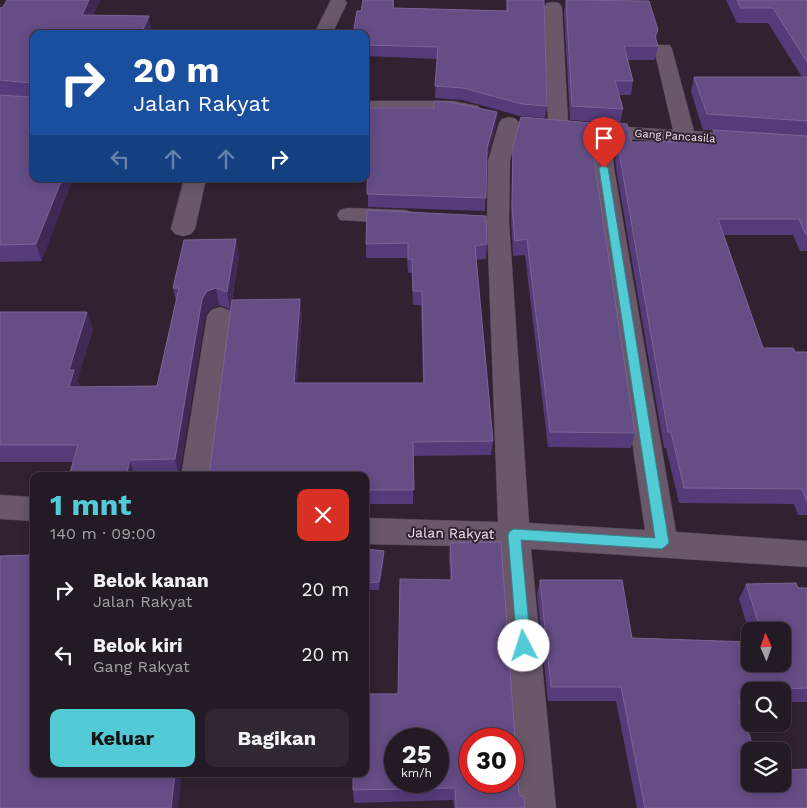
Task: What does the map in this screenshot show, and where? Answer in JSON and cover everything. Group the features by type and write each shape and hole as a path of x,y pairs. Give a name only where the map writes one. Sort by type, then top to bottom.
{"street":[{"path":"325,30 338,4"},
{"path":"554,7 558,128"},
{"path":"663,48 685,137"},
{"name":"Gang Pancasila","path":"369,107 453,107 475,110 524,125 807,145"},
{"path":"524,125 499,161 488,221 537,808"},
{"path":"600,131 604,168 662,543"},
{"path":"183,229 194,182"},
{"path":"348,215 423,218"},
{"path":"197,472 220,316"},
{"path":"0,507 30,509"},
{"name":"Jalan Rakyat","path":"369,531 514,535 662,543 807,554"}],"building":[{"path":"7,0 89,0 82,15 149,16 143,30 30,30 30,83 0,80 0,8 3,7"},
{"path":"363,0 393,0 393,8 508,11 507,0 544,0 547,106 522,104 463,88 435,86 438,47 369,45 369,30 354,30 357,11 361,11"},
{"path":"566,0 649,1 658,30 655,36 658,46 624,46 633,81 615,81 623,109 572,106"},
{"path":"737,0 807,0 807,62 773,8 741,8"},
{"path":"694,77 807,77 807,121 707,114"},
{"path":"30,90 30,182 61,182 36,244 0,245 0,95 29,97"},
{"path":"434,101 449,102 497,112 487,148 486,198 367,194 367,182 369,182 369,108 434,108"},
{"path":"521,117 592,123 593,153 635,433 550,432 527,239 515,241 512,206 513,146"},
{"path":"617,123 627,124 632,142 717,142 713,130 807,136 807,235 799,219 718,219 763,348 793,348 795,352 807,352 807,500 802,489 684,488 671,432 668,432 619,152"},
{"path":"367,210 486,216 487,244 475,246 493,441 413,442 414,490 369,490 369,472 210,472 232,300 300,299 294,383 424,383 422,291 413,291 412,259 408,259 408,243 366,244"},
{"path":"236,239 227,292 216,288 207,291 202,299 175,459 130,460 127,472 70,472 78,445 0,445 0,312 87,312 69,370 74,370 69,387 157,386 179,288 173,288 184,240"},
{"path":"501,542 514,728 459,728 459,793 519,793 524,797 525,808 456,808 455,788 449,788 449,728 384,728 384,789 353,790 353,777 369,777 369,694 398,694 400,579 452,580 450,543"},
{"path":"369,549 384,551 379,582 369,583"},
{"path":"30,555 30,777 175,777 171,808 0,808 0,556"},
{"path":"540,580 622,580 632,638 741,642 741,672 791,672 791,622 758,622 746,584 796,583 798,588 807,588 807,688 791,689 791,682 741,682 741,700 739,700 741,707 741,732 748,732 751,742 741,742 741,792 791,792 791,770 807,769 807,808 645,808 621,687 551,687"}],"route":[{"path":"524,646 514,535 662,543 604,168"}]}
